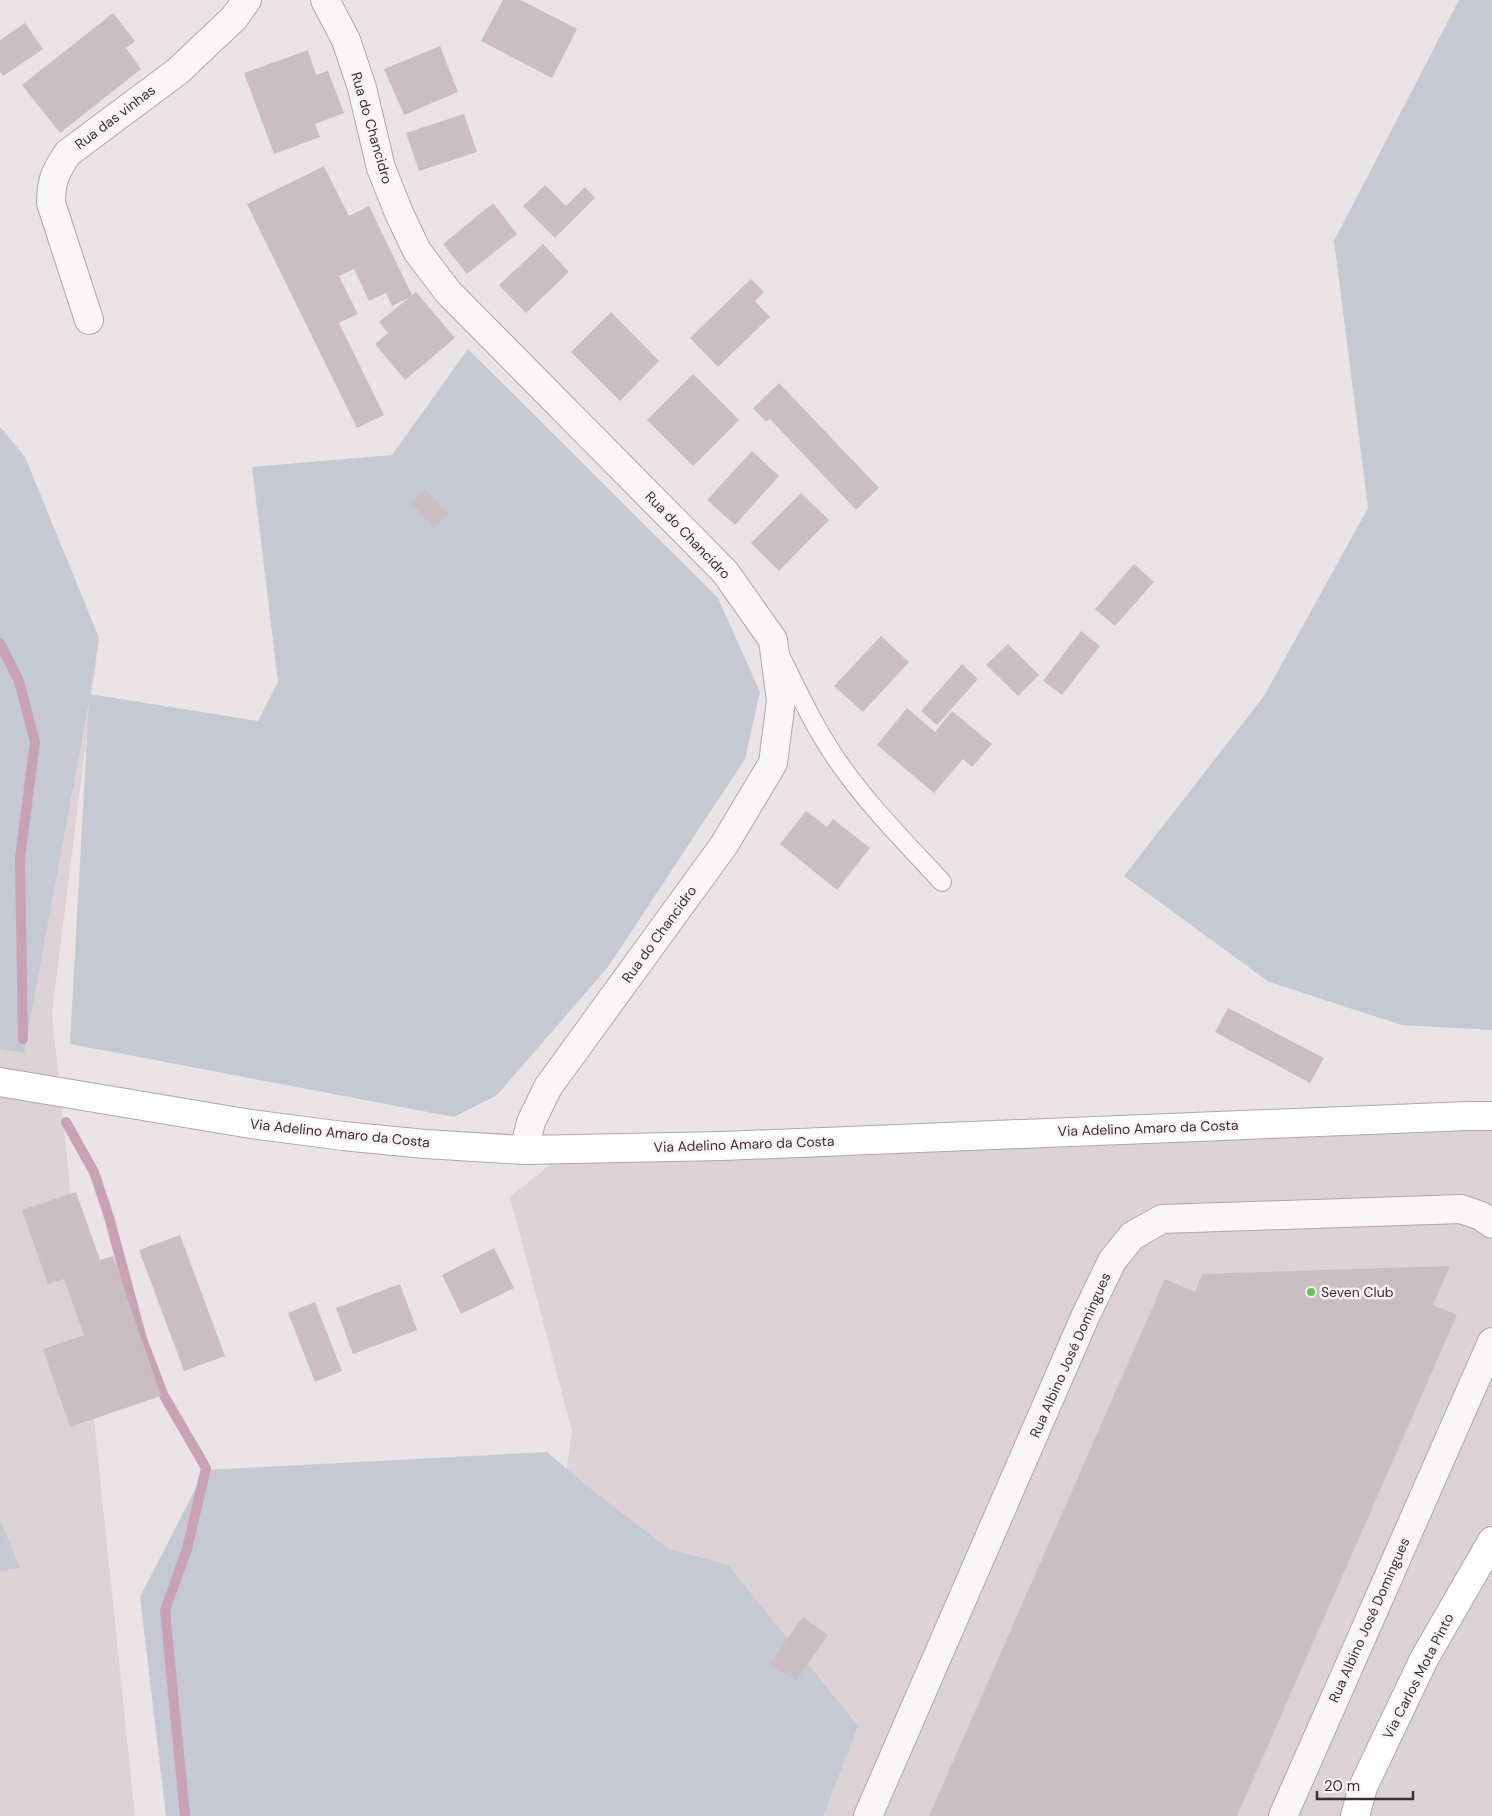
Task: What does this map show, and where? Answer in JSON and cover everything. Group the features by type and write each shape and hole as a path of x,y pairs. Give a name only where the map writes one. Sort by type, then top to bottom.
{"main road":[{"name":"Via Adelino Amaro da Costa","path":"0,1082 250,1124 424,1144 524,1150 722,1146 1492,1116"},
{"name":"Via Carlos Mota Pinto","path":"1354,1816 1363,1787 1424,1659 1492,1541"}],"street":[{"name":"Rua das vinhas","path":"89,320 50,203 51,184 56,170 68,153 178,71 234,18 247,0"},
{"name":"Rua do Chancidro","path":"325,0 346,40 362,88 381,168 417,251 448,292 725,572 773,640 781,701 773,763 724,845 548,1087 531,1122 524,1150"},
{"name":"Rua Albino José Domingues","path":"868,1816 1085,1317 1112,1261 1132,1236 1162,1219 1461,1209 1481,1216 1492,1224"},
{"name":"Rua Albino José Domingues","path":"1283,1816 1492,1342"}],"lane":[{"path":"773,640 814,725 837,761 879,814 942,882"}],"shaded area":[{"path":"1459,0 1492,0 1492,1030 1402,1025 1269,982 1124,876 1264,696 1368,508 1334,241"},
{"path":"468,349 718,598 760,692 745,759 608,967 497,1095 454,1117 70,1044 89,700 24,1053 0,1049 0,427 25,457 99,638 90,694 258,721 278,682 252,467 392,455"},
{"path":"0,427 25,457 99,638 52,1013 135,1816 0,1816"},
{"path":"1492,1117 1492,1816 427,1816 535,1700 572,1431 510,1197 584,1137"},
{"path":"547,1452 587,1486 669,1549 728,1565 858,1726 823,1816 166,1816 140,1597 205,1470"},
{"path":"0,1520 20,1568 0,1571"}],"building":[{"path":"503,0 521,0 577,29 552,78 481,41"},
{"path":"113,13 135,41 126,48 141,69 60,133 22,85"},
{"path":"25,23 43,49 3,76 0,72 0,40"},
{"path":"440,46 458,92 404,115 384,69"},
{"path":"308,50 316,75 328,71 344,113 315,124 320,137 274,154 244,73"},
{"path":"464,114 477,152 419,171 406,133"},
{"path":"324,166 349,216 369,206 412,295 416,292 455,338 405,380 375,344 388,333 379,322 410,297 392,306 386,293 369,301 354,269 339,276 358,314 339,323 384,415 357,428 247,204"},
{"path":"545,185 566,206 585,187 595,198 555,238 523,206"},
{"path":"493,203 517,234 467,274 443,244"},
{"path":"543,244 569,272 526,313 499,285"},
{"path":"751,279 764,292 755,301 770,317 718,367 690,338"},
{"path":"611,312 659,361 620,401 571,352"},
{"path":"693,374 739,420 693,466 647,420"},
{"path":"779,383 879,488 856,510 770,419 766,422 753,408"},
{"path":"752,451 779,476 735,525 707,500"},
{"path":"425,489 448,514 434,528 411,503"},
{"path":"801,493 829,520 779,571 751,543"},
{"path":"1134,564 1154,582 1115,626 1095,609"},
{"path":"1081,631 1100,646 1062,695 1043,681"},
{"path":"881,636 909,662 863,712 834,686"},
{"path":"1008,644 1039,675 1018,696 986,665"},
{"path":"962,664 978,679 937,725 921,711"},
{"path":"907,708 935,732 952,711 992,744 972,767 963,759 934,793 877,745"},
{"path":"806,811 827,827 833,819 870,848 837,890 780,844"},
{"path":"1228,1008 1324,1058 1310,1083 1215,1032"},
{"path":"76,1192 100,1260 113,1256 161,1396 70,1427 43,1349 84,1335 64,1279 48,1284 22,1210"},
{"path":"180,1235 225,1356 184,1371 139,1250"},
{"path":"494,1248 514,1288 461,1314 442,1275"},
{"path":"1450,1266 1433,1305 1457,1315 1237,1816 929,1816 1165,1279 1195,1292 1202,1274"},
{"path":"400,1284 417,1330 353,1354 336,1308"},
{"path":"315,1302 342,1371 315,1382 288,1313"},
{"path":"803,1617 828,1635 796,1681 770,1663"}],"waterway":[{"path":"0,643 19,681 35,742 20,858 23,1039"},
{"path":"66,1122 94,1172 109,1217 142,1339 163,1394 206,1468 187,1549 165,1610 185,1816"}],"place":[{"name":"Seven Club","path":"1311,1292"}]}
